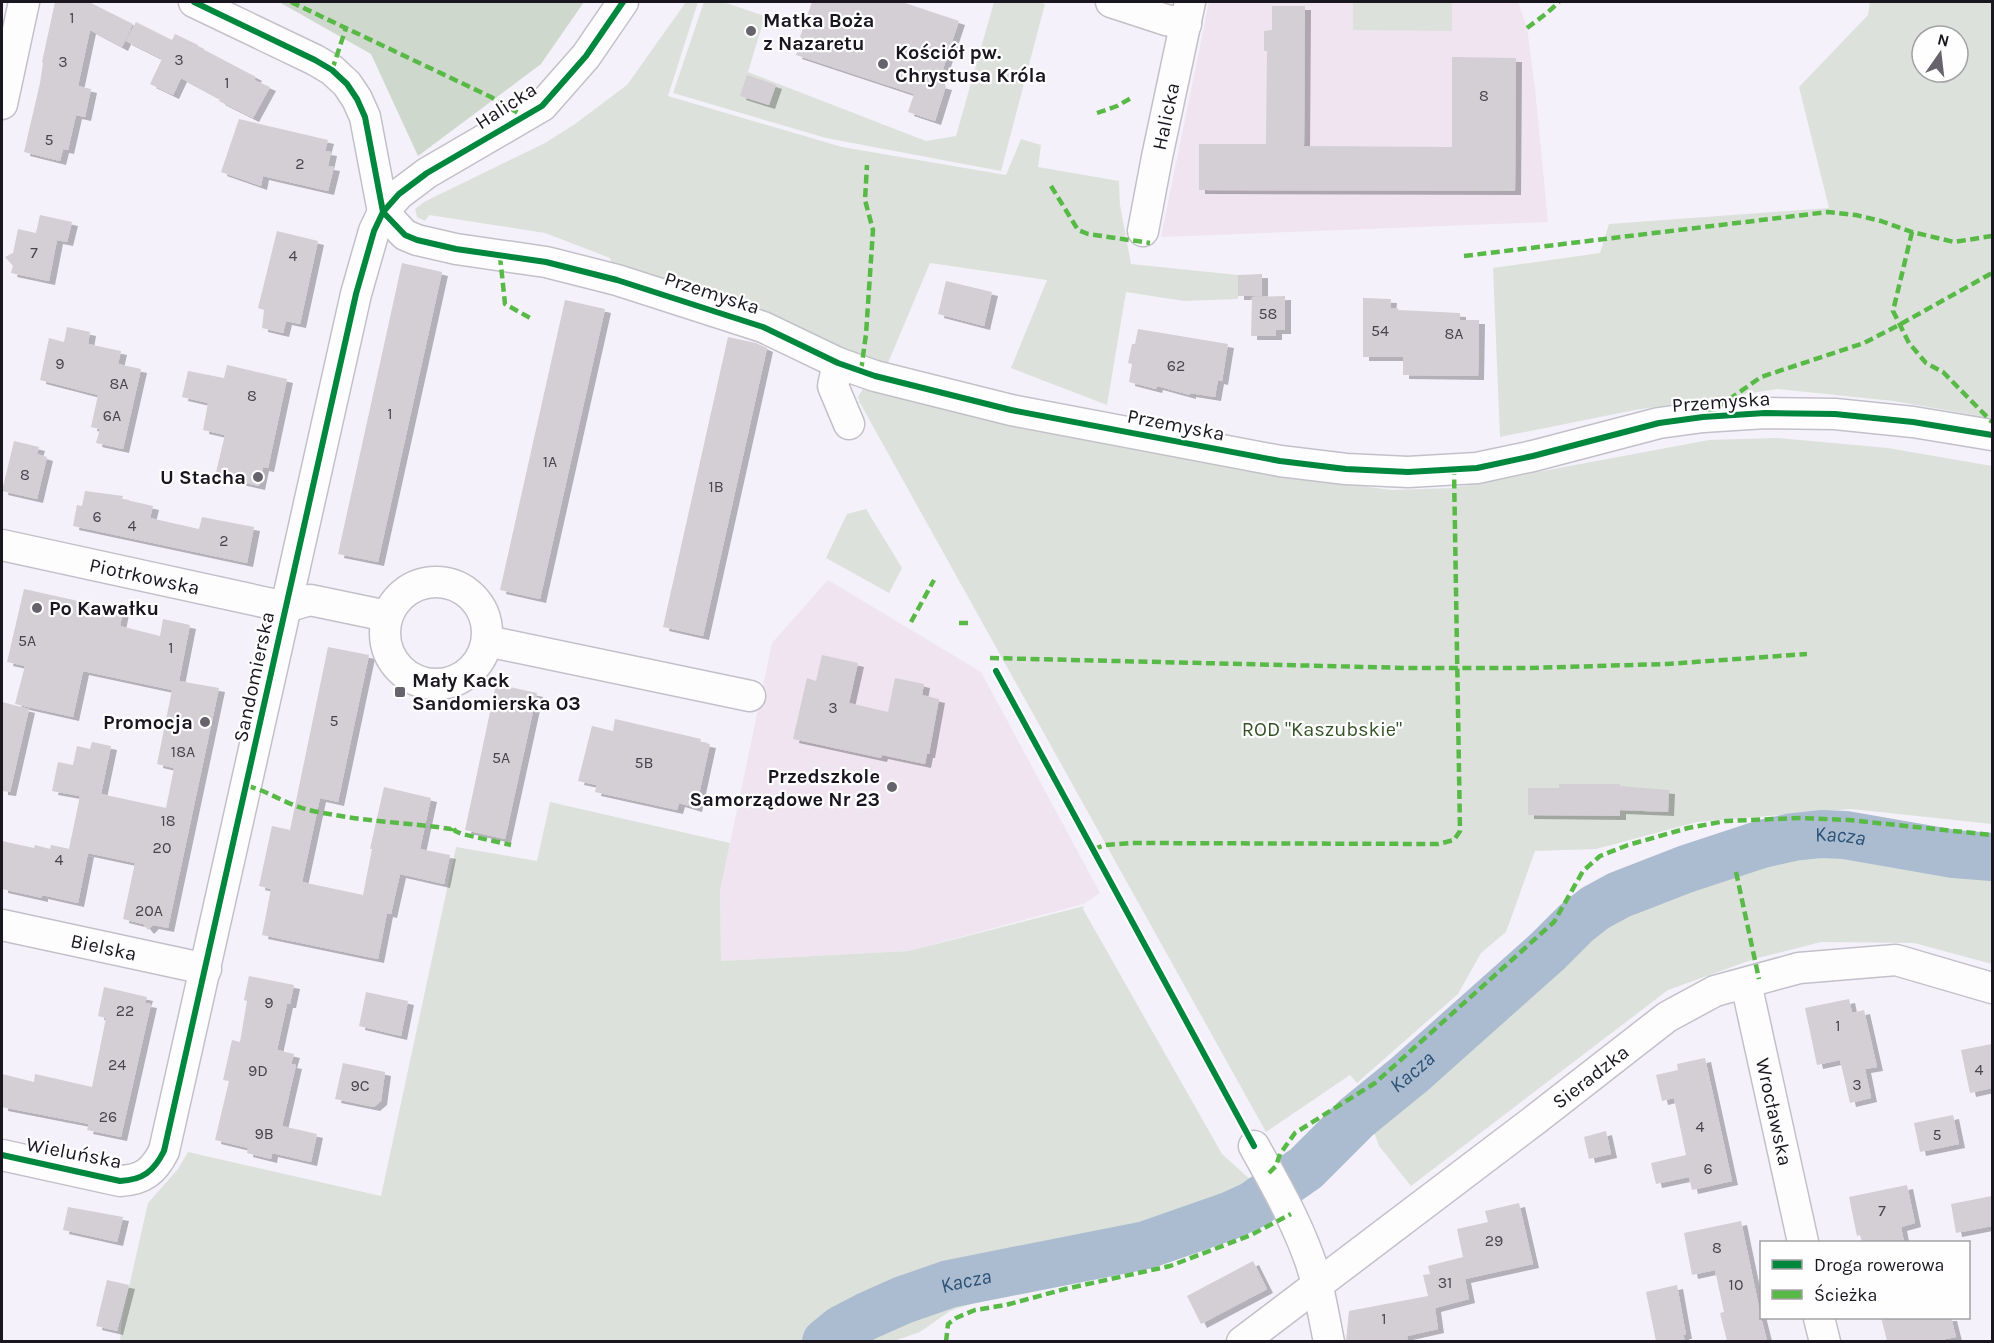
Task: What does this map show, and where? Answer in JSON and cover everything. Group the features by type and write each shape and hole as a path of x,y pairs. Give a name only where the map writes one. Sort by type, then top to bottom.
{"street":[{"path":"2,104 24,2"},
{"path":"194,2 315,60 332,70 347,84 365,117 382,212"},
{"name":"Halicka","path":"382,212 399,194 427,173 542,106 586,56 623,2"},
{"path":"1111,2 1166,20 1188,13"},
{"name":"Halicka","path":"1143,231 1188,13"},
{"name":"Przemyska","path":"382,212 405,235 417,240 456,249 546,262 617,280 764,327 838,363 902,383 1011,410 1228,452 1347,469 1408,472 1477,468 1659,423 1703,417 1765,413 1835,414 1913,422 1992,435"},
{"name":"Sandomierska","path":"164,1151 356,294 367,250 382,212"},
{"path":"838,363 833,386 849,424"},
{"name":"Piotrkowska","path":"2,545 286,607"},
{"path":"438,582 458,586 474,598 483,610 487,625 487,641 480,661 465,676 444,684 422,683 403,673 390,657 385,637 387,616 399,598 417,585 438,582"},
{"name":"Sandomierska","path":"286,607 310,600 387,616"},
{"path":"487,641 750,696"},
{"name":"Bielska","path":"2,925 206,969"},
{"name":"Sieradzka","path":"1242,1341 1536,1119 1666,1017 1715,991 1798,968 1896,960 1992,988"},
{"name":"Wrocławska","path":"1746,983 1803,1241"},
{"path":"1254,1146 1286,1203 1309,1256 1329,1341"},
{"name":"Wieluńska","path":"2,1155 120,1180 134,1180 158,1163 164,1151"},
{"path":"1820,1319 1825,1341"}],"shaded area":[{"path":"279,2 584,2 541,64 418,156 371,54"},
{"path":"1209,2 1518,2 1527,28 1548,222 1161,237"},
{"name":"Przedszkole Samorządowe Nr 23","path":"828,580 981,672 1100,893 1083,904 909,951 721,961 720,891 772,643"}],"green space":[{"path":"686,2 698,2 668,96 842,147 1006,175 1021,139 1041,145 1038,167 1119,181 1120,205 1131,264 1238,275 1238,299 1184,301 1126,292 1107,405 1011,368 1047,280 930,263 888,363 851,354 613,268 610,258 545,233 429,215 425,221 417,217 415,209 424,202 545,143 575,124 627,85"},
{"path":"704,2 723,2 765,16 748,72 926,141 956,136 994,2 1045,4 1001,171 826,138 673,93"},
{"path":"1353,2 1452,2 1452,31 1353,30"},
{"path":"1870,2 1992,2 1992,418 1893,401 1778,389 1635,410 1500,437 1493,268 1600,253 1609,224 1829,208 1799,87 1868,15"},
{"name":"ROD \"Kaszubskie\"","path":"863,389 1100,442 1324,481 1391,490 1452,488 1709,440 1777,438 1888,448 1992,466 1992,824 1851,809 1697,822 1596,849 1535,851 1506,932 1481,953 1458,994 1357,1083 1350,1075 1266,1132 860,403 858,397"},
{"path":"866,509 902,568 889,593 826,558 847,514"},
{"path":"550,802 730,843 720,891 721,961 909,951 1084,906 1083,909 1222,1154 1252,1181 1207,1203 1010,1265 1034,1283 950,1311 920,1332 894,1341 120,1341 122,1318 148,1203 178,1169 188,1152 381,1196 456,847 537,861"},
{"path":"1809,854 1992,867 1992,964 1914,943 1821,942 1754,959 1668,990 1411,1186 1379,1146 1371,1124 1602,914 1731,867"}],"building":[{"path":"55,2 89,2 133,24 122,47 90,30 78,86 91,89 85,117 76,115 68,150 63,149 60,161 24,152"},
{"name":"Kościół pw. Chrystusa Króla","path":"812,2 902,2 959,21 938,84 946,86 935,121 908,112 914,94 796,55"},
{"path":"1272,6 1305,6 1304,146 1452,147 1452,57 1516,58 1515,191 1199,190 1199,144 1266,144 1267,51 1264,51 1264,31 1272,30"},
{"path":"136,22 172,40 175,34 198,45 256,77 254,80 270,87 253,118 181,78 173,95 150,84 162,59 126,41"},
{"path":"747,75 776,85 769,105 740,96"},
{"path":"239,119 328,140 325,151 331,152 328,166 334,167 328,191 263,176 261,186 221,172"},
{"path":"40,215 72,222 67,242 57,240 49,281 11,273 13,266 5,257 13,253 18,229 36,233"},
{"path":"277,231 318,241 300,324 286,321 283,333 262,328 264,310 258,308"},
{"path":"402,263 442,272 378,562 338,554"},
{"path":"1262,274 1262,296 1238,296 1238,275"},
{"path":"946,281 992,292 984,326 938,314"},
{"path":"1285,296 1285,330 1276,330 1276,336 1251,336 1252,297"},
{"path":"1363,298 1391,299 1390,308 1398,308 1398,310 1460,313 1460,320 1479,320 1478,376 1403,375 1403,357 1363,357"},
{"path":"565,300 605,309 540,599 500,590"},
{"path":"67,327 90,332 88,344 121,351 118,364 141,369 123,449 96,443 100,429 91,427 98,395 40,380 49,338 64,342"},
{"path":"1138,329 1228,344 1222,381 1218,380 1215,397 1190,393 1190,395 1157,386 1156,389 1129,382 1132,364 1128,363"},
{"path":"728,337 756,343 767,348 703,636 663,627"},
{"path":"227,365 287,379 268,468 263,467 259,486 215,476 225,435 203,430 208,403 182,397 188,371 224,378"},
{"path":"14,441 39,447 37,454 47,457 37,499 2,491"},
{"path":"85,491 123,496 122,499 153,506 150,518 199,529 202,517 254,527 247,563 73,526 77,505 82,506"},
{"path":"24,589 123,611 120,626 160,636 163,619 190,625 179,681 219,688 168,928 153,925 148,930 143,924 123,919 135,863 69,849 80,796 52,791 58,762 73,765 77,746 90,749 92,742 111,746 101,794 166,808 174,768 157,764 172,690 83,671 73,717 15,704 25,666 7,662"},
{"path":"328,647 369,655 338,802 320,798 302,882 363,895 372,849 370,849 384,787 431,798 420,849 450,855 444,884 400,874 391,914 387,913 378,959 262,935 271,889 259,886 272,826 290,830"},
{"path":"822,655 858,663 849,703 888,712 895,678 924,684 922,695 939,699 929,754 927,754 925,764 882,755 881,758 793,739 807,678 816,681"},
{"path":"496,684 537,693 505,839 465,830"},
{"path":"2,702 29,709 10,792 2,791"},
{"path":"615,719 701,739 700,742 710,744 696,808 679,803 677,810 595,792 597,785 578,781 592,726 613,731"},
{"path":"1559,784 1620,784 1620,786 1669,790 1668,812 1620,810 1620,816 1528,815 1528,788 1559,788"},
{"path":"2,841 34,848 35,845 50,849 51,845 88,853 78,903 2,889"},
{"path":"249,976 294,985 290,1004 287,1004 277,1050 294,1054 291,1064 296,1065 282,1126 317,1134 311,1162 272,1153 271,1159 247,1153 248,1148 215,1140 229,1081 223,1080 232,1040 240,1042"},
{"path":"104,987 147,997 145,1003 151,1004 121,1137 87,1130 89,1124 2,1107 2,1074 34,1082 35,1074 92,1087 106,1018 98,1016"},
{"path":"366,992 408,1001 401,1036 359,1026"},
{"path":"1849,999 1852,1013 1864,1010 1877,1067 1865,1069 1871,1098 1850,1103 1840,1060 1817,1065 1805,1008"},
{"path":"1992,1044 1992,1088 1970,1093 1961,1050"},
{"path":"1705,1058 1732,1181 1692,1190 1689,1177 1656,1184 1651,1163 1686,1155 1674,1098 1662,1101 1656,1075 1678,1070 1677,1064"},
{"path":"343,1063 385,1072 381,1101 374,1107 335,1099"},
{"path":"1953,1115 1959,1144 1920,1152 1914,1123"},
{"path":"1606,1131 1611,1154 1589,1159 1584,1137"},
{"path":"1907,1185 1915,1223 1901,1227 1904,1241 1862,1241 1860,1235 1857,1236 1849,1197"},
{"path":"1992,1196 1992,1226 1956,1233 1951,1204"},
{"path":"1519,1203 1533,1264 1465,1279 1469,1299 1435,1308 1438,1329 1407,1336 1408,1341 1346,1341 1349,1311 1428,1296 1423,1275 1430,1274 1428,1266 1463,1257 1457,1229 1488,1222 1485,1211"},
{"path":"68,1207 123,1217 117,1242 63,1230"},
{"path":"1741,1221 1760,1319 1767,1341 1727,1341 1720,1313 1724,1312 1715,1270 1692,1275 1684,1233"},
{"path":"1253,1261 1267,1289 1201,1324 1187,1296"},
{"path":"107,1280 129,1285 117,1331 96,1326"},
{"path":"1677,1285 1686,1335 1683,1335 1685,1341 1656,1341 1646,1292"},
{"path":"1882,1319 1952,1319 1956,1337 1936,1341 1887,1341"}],"waterway":[{"name":"Kacza","path":"826,1342 842,1329 867,1316 903,1300 949,1284 1146,1245 1229,1216 1253,1205 1306,1168 1356,1118 1410,1074 1548,951 1576,923 1595,908 1619,895 1686,869 1762,844 1821,834 1845,835 1954,854 1992,857"}],"marked path":[{"path":"291,2 491,97 525,117"},
{"path":"1527,28 1559,2"},
{"path":"332,70 346,28"},
{"path":"1097,113 1133,97"},
{"path":"861,371 866,334 873,230 865,200 867,165"},
{"path":"1051,186 1078,230 1088,234 1150,243"},
{"path":"1464,256 1828,212 1856,215 1954,242 1992,236"},
{"path":"1912,232 1893,311 1909,343 1926,363 1943,372 1992,422"},
{"path":"500,256 505,304 532,319"},
{"path":"1707,415 1761,377 1864,343 1992,273"},
{"path":"1093,849 1106,845 1131,843 1438,844 1454,840 1460,831 1454,470"},
{"path":"911,622 934,580"},
{"path":"959,623 972,623"},
{"path":"990,658 1409,668 1528,668 1667,664 1807,654"},
{"path":"247,786 312,811 451,829 453,826 455,831 462,834 511,845"},
{"path":"1269,1173 1276,1166 1280,1154 1295,1133 1375,1083 1554,922 1583,871 1600,856 1628,845 1688,828 1726,821 1800,818 1849,820 1992,835"},
{"path":"1736,872 1759,979"},
{"path":"946,1342 948,1324 975,1310 1006,1305 1065,1289 1170,1266 1251,1235 1291,1214"}],"cycle path":[{"path":"194,2 315,60 332,70 347,84 365,117 383,212 405,235 456,249 546,262 617,280 763,327 838,363 875,376 1011,410 1280,461 1346,469 1408,472 1477,468 1659,423 1703,417 1765,413 1835,414 1913,422 1992,435"},
{"path":"2,1155 120,1181 135,1179 147,1173 164,1151 356,294 374,231 383,212 399,194 427,173 542,106 586,56 623,2"},
{"path":"996,671 1254,1146"}],"place":[{"name":"Matka Boża z Nazaretu","path":"751,31"},
{"name":"Kościół pw. Chrystusa Króla","path":"883,64"},
{"name":"U Stacha","path":"258,477"},
{"name":"Po Kawałku","path":"37,608"},
{"name":"Mały Kack Sandomierska 03","path":"400,692"},
{"name":"Promocja","path":"205,722"},
{"name":"Przedszkole Samorządowe Nr 23","path":"892,787"}]}
